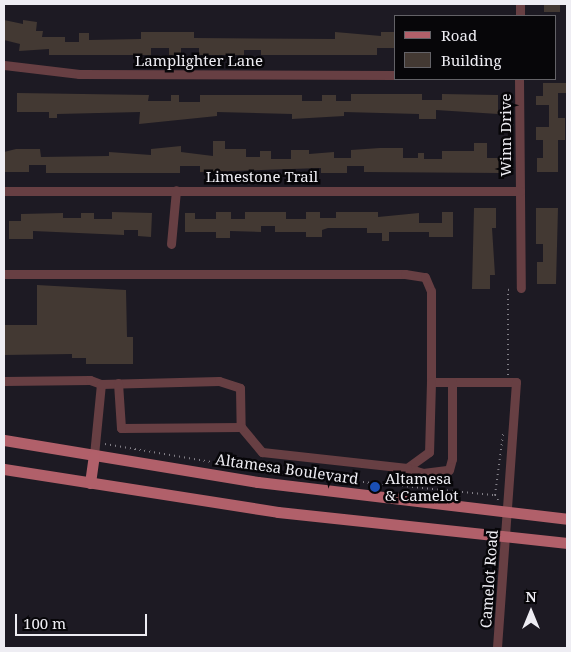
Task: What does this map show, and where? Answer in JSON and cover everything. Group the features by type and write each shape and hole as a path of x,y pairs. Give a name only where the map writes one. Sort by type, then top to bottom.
{"main road":[{"name":"Altamesa Boulevard","path":"4,440 258,482 567,519"},
{"path":"90,483 94,455"},
{"path":"4,469 278,512 567,543"}],"street":[{"name":"Lamplighter Lane","path":"4,65 79,74 394,75"},
{"name":"Winn Drive","path":"520,80 520,191"},
{"path":"171,244 176,190"},
{"name":"Limestone Trail","path":"4,191 520,191"},
{"path":"520,191 520,288"},
{"path":"4,274 405,274 425,277 431,291 429,452 406,468"},
{"path":"4,381 90,380 101,384 118,384 220,381 240,388 241,427 262,452 406,468 423,474 449,470 452,459 452,382 431,382"},
{"name":"Camelot Road","path":"452,382 516,382 498,648"},
{"path":"94,455 101,384"},
{"path":"118,384 121,428 241,427"}],"path":[{"path":"94,443 283,474 495,495 498,500"}],"building":[{"path":"544,4 560,4 560,12 544,12"},
{"path":"4,20 23,24 23,20 37,22 36,31 43,31 42,37 65,37 65,42 79,42 79,33 89,33 89,40 141,39 141,32 194,32 194,38 335,39 335,32 381,36 381,32 394,32 394,48 377,48 377,55 261,55 261,50 244,50 244,55 199,55 199,48 181,48 181,55 169,55 169,48 151,48 151,55 49,55 49,49 19,51 20,44 4,40"},
{"path":"543,83 567,83 567,93 558,93 558,118 565,118 565,140 558,140 558,172 537,172 537,158 543,158 543,140 536,140 536,127 549,127 549,105 536,105 536,96 543,96"},
{"path":"17,93 149,95 148,101 171,101 171,95 179,95 179,102 200,102 200,95 302,95 302,101 322,101 322,95 336,95 336,101 351,101 351,94 422,94 422,100 442,100 442,94 498,95 498,114 436,110 436,119 419,119 419,114 344,112 344,116 292,119 292,114 217,112 217,116 139,124 140,112 57,114 57,118 49,118 49,112 17,112"},
{"path":"213,141 225,141 225,149 246,149 246,157 260,157 260,151 271,151 271,159 291,159 291,150 309,150 309,154 334,152 334,158 351,158 351,150 403,148 403,158 418,158 418,153 424,153 424,159 442,159 442,151 474,151 474,143 487,143 487,158 501,158 501,173 364,172 364,166 347,166 347,173 321,173 321,168 200,172 200,166 180,166 180,173 46,173 46,165 29,165 29,172 4,172 4,152 16,149 40,149 41,157 109,156 109,152 151,155 151,149 181,146 181,152 213,156"},
{"path":"474,208 496,208 496,228 492,228 495,275 490,275 490,289 472,289"},
{"path":"536,208 558,208 556,284 537,284 537,262 543,262 543,244 536,244"},
{"path":"112,212 152,213 151,237 138,236 138,230 124,230 124,235 33,231 33,239 9,239 9,221 21,221 21,214 63,213 63,218 81,218 81,213 94,213 94,219 112,219"},
{"path":"216,212 231,212 231,219 245,219 245,212 286,212 286,219 306,219 306,212 320,212 320,218 336,218 336,212 378,212 378,217 419,213 419,223 442,223 442,212 453,212 453,237 429,237 429,232 389,232 389,241 382,241 382,233 367,233 367,228 328,228 322,230 322,237 306,237 306,232 275,232 275,226 261,226 261,232 230,231 230,238 216,238 216,232 185,232 185,213 195,213 195,219 216,219"},
{"path":"37,285 126,290 127,337 133,337 133,364 86,364 86,358 72,358 72,354 4,355 4,325 37,325"}],"place":[{"name":"Altamesa & Camelot","path":"375,487"}]}
